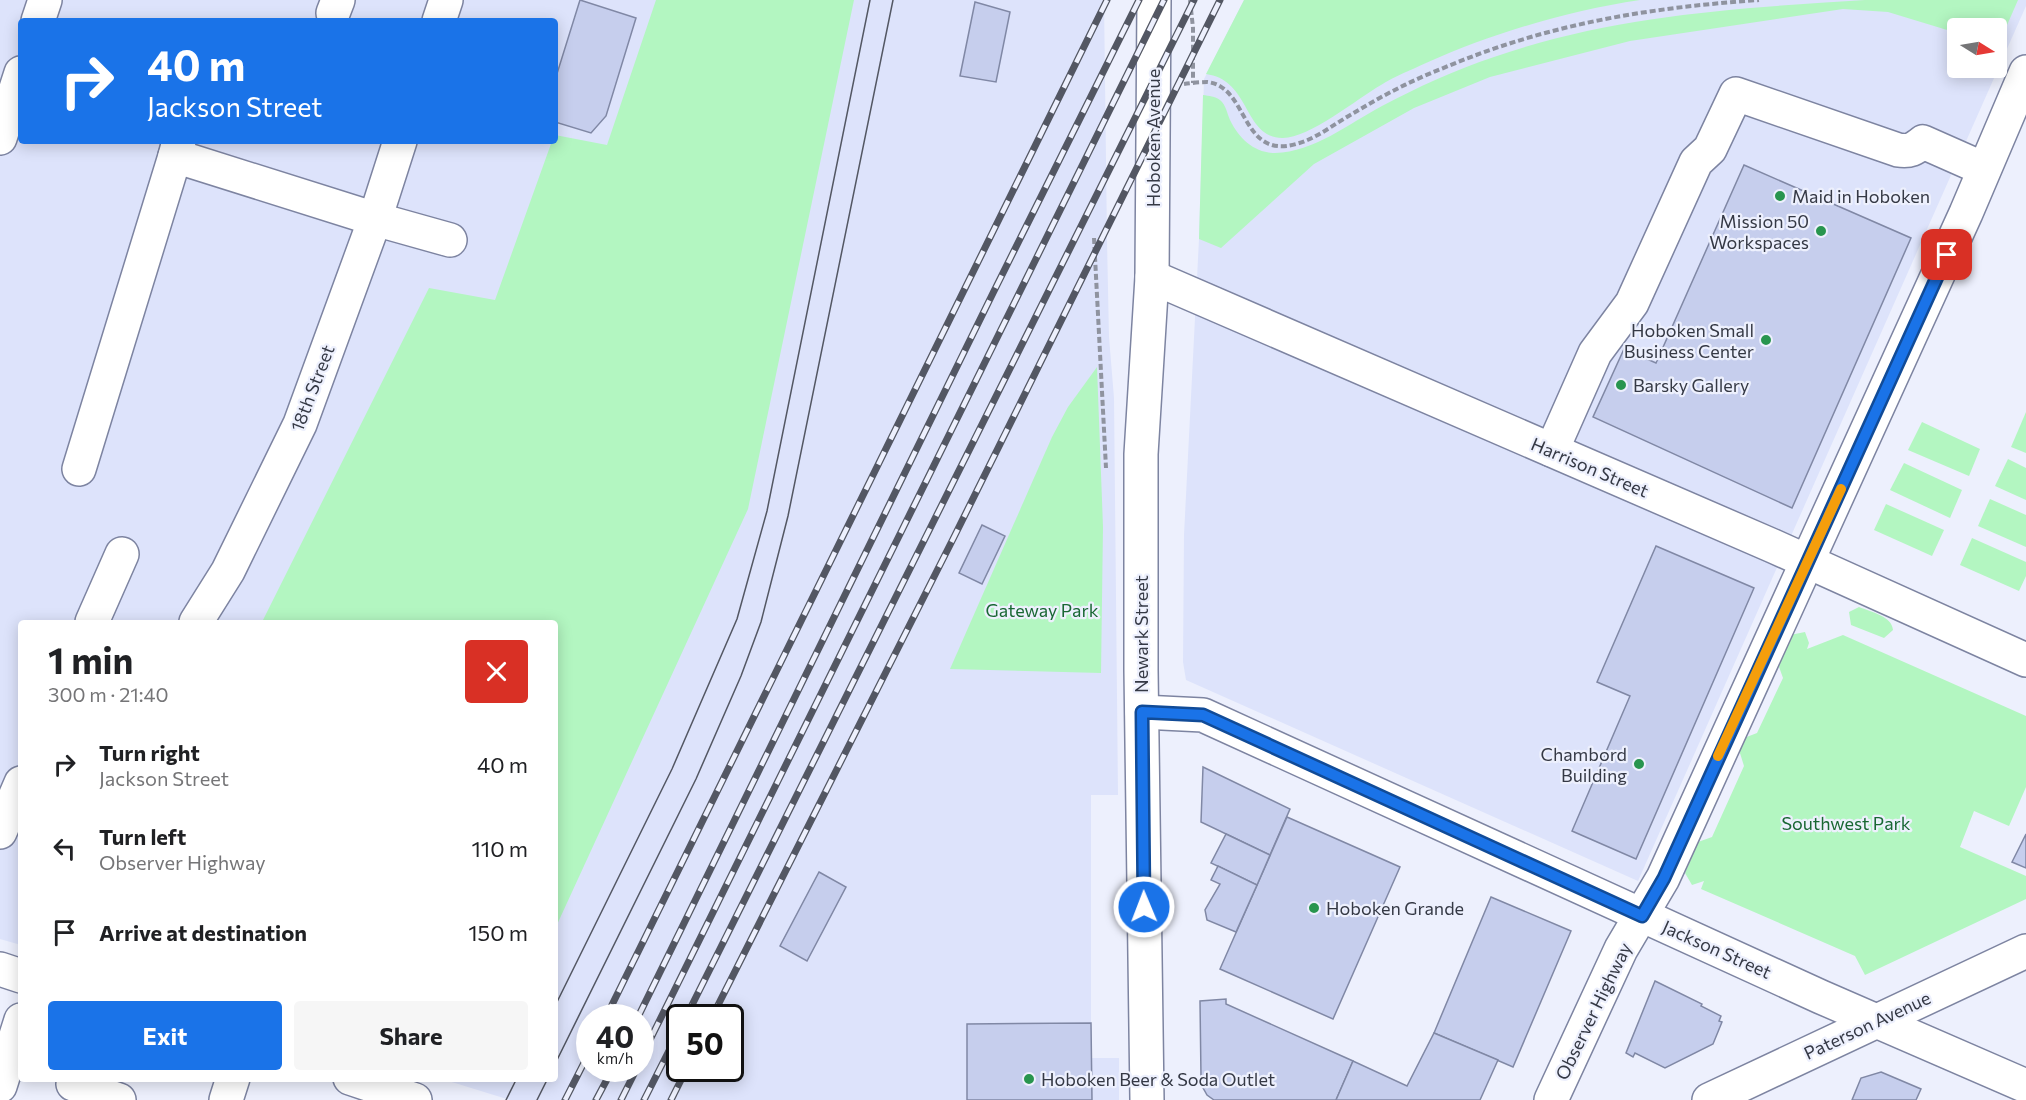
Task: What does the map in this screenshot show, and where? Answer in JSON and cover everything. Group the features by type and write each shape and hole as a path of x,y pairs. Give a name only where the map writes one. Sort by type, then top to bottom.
{"street":[{"path":"39,18 45,0"},
{"path":"440,18 446,0"},
{"name":"Hoboken Avenue","path":"1152,277 1154,0"},
{"name":"Observer Highway","path":"1551,1100 1621,949 1664,878 2026,72"},
{"path":"0,138 18,83"},
{"path":"1552,450 1595,353 1632,303 1696,162 1710,149 1736,94 1898,150 1914,149 1923,142 1984,169"},
{"name":"18th Street","path":"197,620 228,571 300,424 375,219 399,144"},
{"path":"80,469 177,148 375,219 450,240"},
{"name":"Harrison Street","path":"1152,277 1552,450 2026,660"},
{"name":"Newark Street","path":"1147,1100 1141,454 1152,277"},
{"path":"93,620 122,554"},
{"name":"Jackson Street","path":"1142,712 1203,715 1642,916 2026,1086"},
{"path":"0,778 18,783"},
{"path":"0,832 18,791"},
{"name":"Paterson Avenue","path":"1709,1100 2026,951"},
{"path":"0,969 18,975"},
{"path":"0,1086 18,1029"},
{"path":"226,1100 232,1082"},
{"path":"362,1082 416,1100"},
{"path":"73,1084 119,1100"}],"path":[{"path":"1190,0 1193,28 1193,83 1208,82 1223,88 1230,94 1257,136 1270,144 1287,146 1306,140 1397,89 1440,69 1529,37 1612,17 1684,6 1760,0"},
{"path":"1094,238 1106,470"}],"shaded area":[{"path":"0,0 1104,0 1109,337 1114,398 1118,795 1091,795 1091,1058 1119,1058 1119,1100 510,1100 452,1082 558,1082 558,620 18,620 18,944 0,939"},
{"path":"1244,0 2026,0 2026,6 2007,49 2007,18 1947,18 1947,78 1994,78 1638,881 1186,680 1183,662 1184,535 1199,239 1204,79"}],"green space":[{"path":"656,0 854,0 748,509 558,922 558,620 263,620 429,288 495,300 551,144 558,144 558,136 607,145"},
{"path":"1244,0 1640,0 1585,10 1531,24 1451,52 1392,79 1305,132 1293,137 1282,138 1269,135 1260,128 1231,86 1221,78 1206,74"},
{"path":"1865,0 2018,0 2007,25 2007,18 1947,18 1947,30 1888,12 1843,9 1630,41 1490,77 1414,108 1314,164 1221,248 1199,239 1203,95 1222,102 1238,133 1254,148 1275,153 1289,151 1303,148 1330,136 1382,106 1437,79 1479,62 1539,43 1631,23 1771,6"},
{"name":"Gateway Park","path":"1097,367 1103,527 1101,673 950,669 1052,437 1068,407"},
{"path":"2026,412 2026,453 2011,447"},
{"path":"1922,422 1980,449 1969,476 1908,450"},
{"path":"2008,459 2026,468 2026,500 1995,486"},
{"path":"1904,463 1962,490 1950,518 1890,490"},
{"path":"1990,499 2026,515 2026,547 1978,526"},
{"path":"1886,504 1944,530 1932,556 1874,530"},
{"path":"1972,538 2026,562 2026,576 2019,591 1960,565"},
{"path":"1859,607 1885,618 1892,625 1893,630 1884,638 1851,625 1849,612"},
{"name":"Southwest Park","path":"1805,632 1809,643 1807,649 1843,635 2026,716 2026,787 2009,826 1974,811 1960,847 2026,876 2026,899 1865,975 1855,956 1701,889 1704,881 1692,885 1685,873 1698,842 1712,837 1744,766 1739,750 1744,738 1757,733 1783,678 1778,664 1790,635"}],"building":[{"path":"580,0 636,18 606,116 591,133 558,123 558,70"},
{"path":"975,2 1010,12 996,82 960,76"},
{"name":"Hoboken Small Business Center","path":"1744,165 1911,238 1792,508 1593,417 1624,349 1656,363"},
{"path":"982,525 1005,536 982,584 959,573"},
{"name":"Chambord Building","path":"1656,546 1754,588 1636,859 1572,831 1630,696 1597,682"},
{"path":"1203,767 1290,809 1270,855 1201,822"},
{"name":"Hoboken Grande","path":"1287,817 1400,867 1333,1019 1220,969"},
{"path":"1226,834 1270,855 1257,885 1211,863"},
{"path":"2026,834 2026,868 2012,862"},
{"path":"1218,866 1257,885 1236,932 1207,920 1205,910 1220,884 1211,880"},
{"path":"819,872 846,887 807,961 780,946"},
{"path":"1491,897 1571,931 1513,1067 1434,1033"},
{"path":"1655,981 1702,1004 1701,1006 1721,1016 1719,1021 1722,1022 1713,1044 1665,1068 1635,1053 1633,1057 1626,1053"},
{"path":"1226,999 1226,1004 1353,1061 1336,1100 1214,1100 1207,1095 1202,1086 1201,1077 1200,1001"},
{"name":"Hoboken Beer & Soda Outlet","path":"1091,1023 1092,1100 967,1100 967,1024"},
{"path":"1434,1033 1498,1060 1480,1100 1336,1100 1353,1061 1407,1086"},
{"path":"1881,1072 1921,1089 1916,1100 1852,1100 1861,1078"}],"tram line":[{"path":"558,1000 672,769 737,619 767,511 870,0"},
{"path":"558,1058 696,779 741,676 761,622 788,516 893,0"},
{"path":"506,1100 515,1082"},
{"path":"537,1100 546,1082"}],"railway":[{"path":"612,1004 1107,0"},
{"path":"644,1004 1139,0"},
{"path":"654,1032 1164,0"},
{"path":"692,1004 1194,0"},
{"path":"719,1004 953,539 1220,0"},
{"path":"644,1100 666,1057"},
{"path":"565,1100 576,1078"},
{"path":"596,1100 606,1082"},
{"path":"621,1100 630,1082"},
{"path":"671,1100 680,1082"}],"slow traffic":[{"path":"1718,756 1841,489"}],"place":[{"name":"Maid in Hoboken","path":"1780,196"},
{"name":"Mission 50 Workspaces","path":"1821,231"},
{"name":"Hoboken Small Business Center","path":"1766,340"},
{"name":"Barsky Gallery","path":"1621,385"},
{"name":"Chambord Building","path":"1639,764"},
{"name":"Hoboken Grande","path":"1314,908"},
{"name":"Hoboken Beer & Soda Outlet","path":"1029,1079"}],"route":[{"path":"1144,907 1142,712 1203,715 1642,916 1664,878 1947,255"}]}
